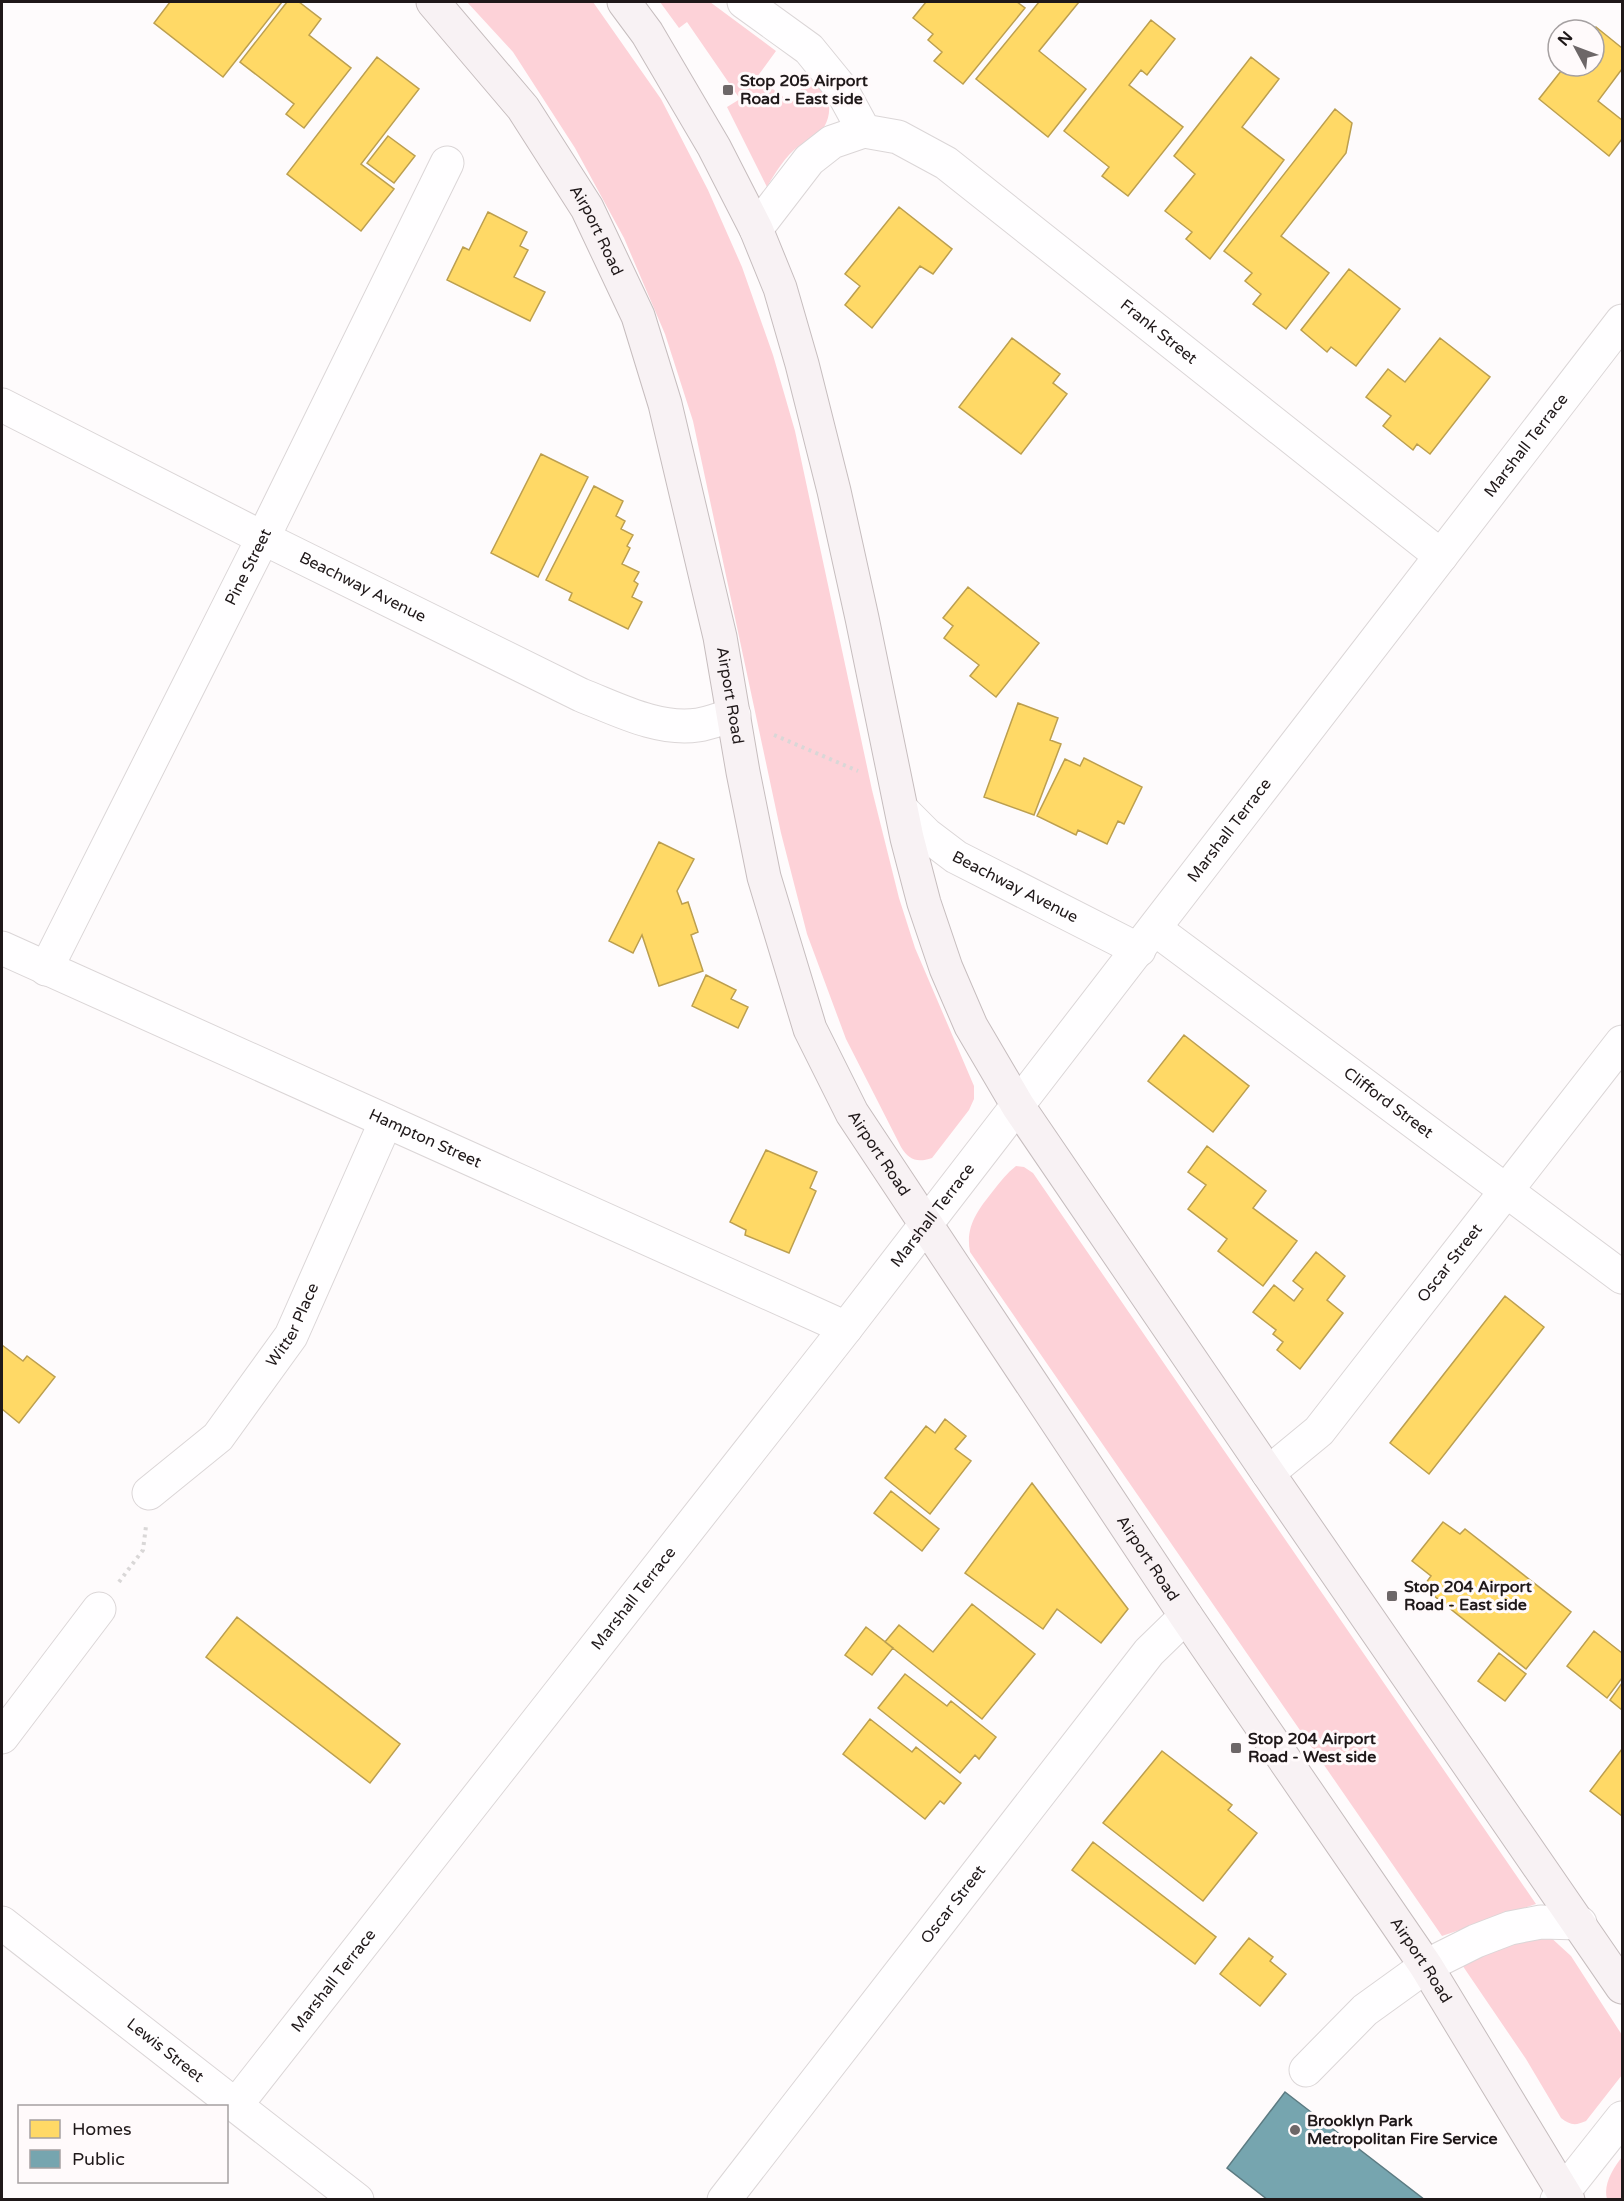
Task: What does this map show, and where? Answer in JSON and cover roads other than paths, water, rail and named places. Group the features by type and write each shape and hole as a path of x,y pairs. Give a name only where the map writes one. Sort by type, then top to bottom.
{"main road":[{"name":"Airport Road","path":"433,2 523,108 587,208 638,316 665,404 720,637 765,877 810,1029 852,1113 1186,1616 1426,1966 1563,2197"},
{"path":"624,2 647,33 708,136 756,229 780,288 802,364 860,607 907,838 924,903 946,968 972,1026 1018,1106 1623,1987"}],"street":[{"path":"744,2 809,49 840,87 864,131"},
{"name":"Frank Street","path":"756,229 809,160 832,142 864,131 898,137 946,164 1441,556"},
{"name":"Pine Street","path":"46,969 263,538 447,163"},
{"name":"Marshall Terrace","path":"236,2106 846,1328 1623,321"},
{"name":"Beachway Avenue","path":"2,405 263,538 581,694 627,713 664,724 735,725"},
{"name":"Beachway Avenue","path":"899,799 927,835 956,857 1147,939"},
{"name":"Clifford Street","path":"1147,939 1508,1191 1623,1277"},
{"name":"Hampton Street","path":"2,948 846,1328"},
{"name":"Oscar Street","path":"1268,1473 1319,1431 1623,1042"},
{"name":"Witter Place","path":"149,1493 218,1437 291,1336 386,1121"},
{"path":"2,1737 99,1609"},
{"name":"Oscar Street","path":"724,2199 1149,1653 1186,1616"},
{"path":"1306,2070 1365,2010 1426,1966 1476,1941 1510,1928 1541,1922 1580,1923"},
{"name":"Lewis Street","path":"2,1923 357,2199"},
{"path":"1563,2197 1623,2118"}],"place":[{"name":"Stop 205 Airport Road - East side","path":"728,90"},
{"name":"Stop 204 Airport Road - East side","path":"1392,1596"},
{"name":"Stop 204 Airport Road - West side","path":"1236,1748"},
{"name":"Brooklyn Park Metropolitan Fire Service","path":"1295,2130"}]}
